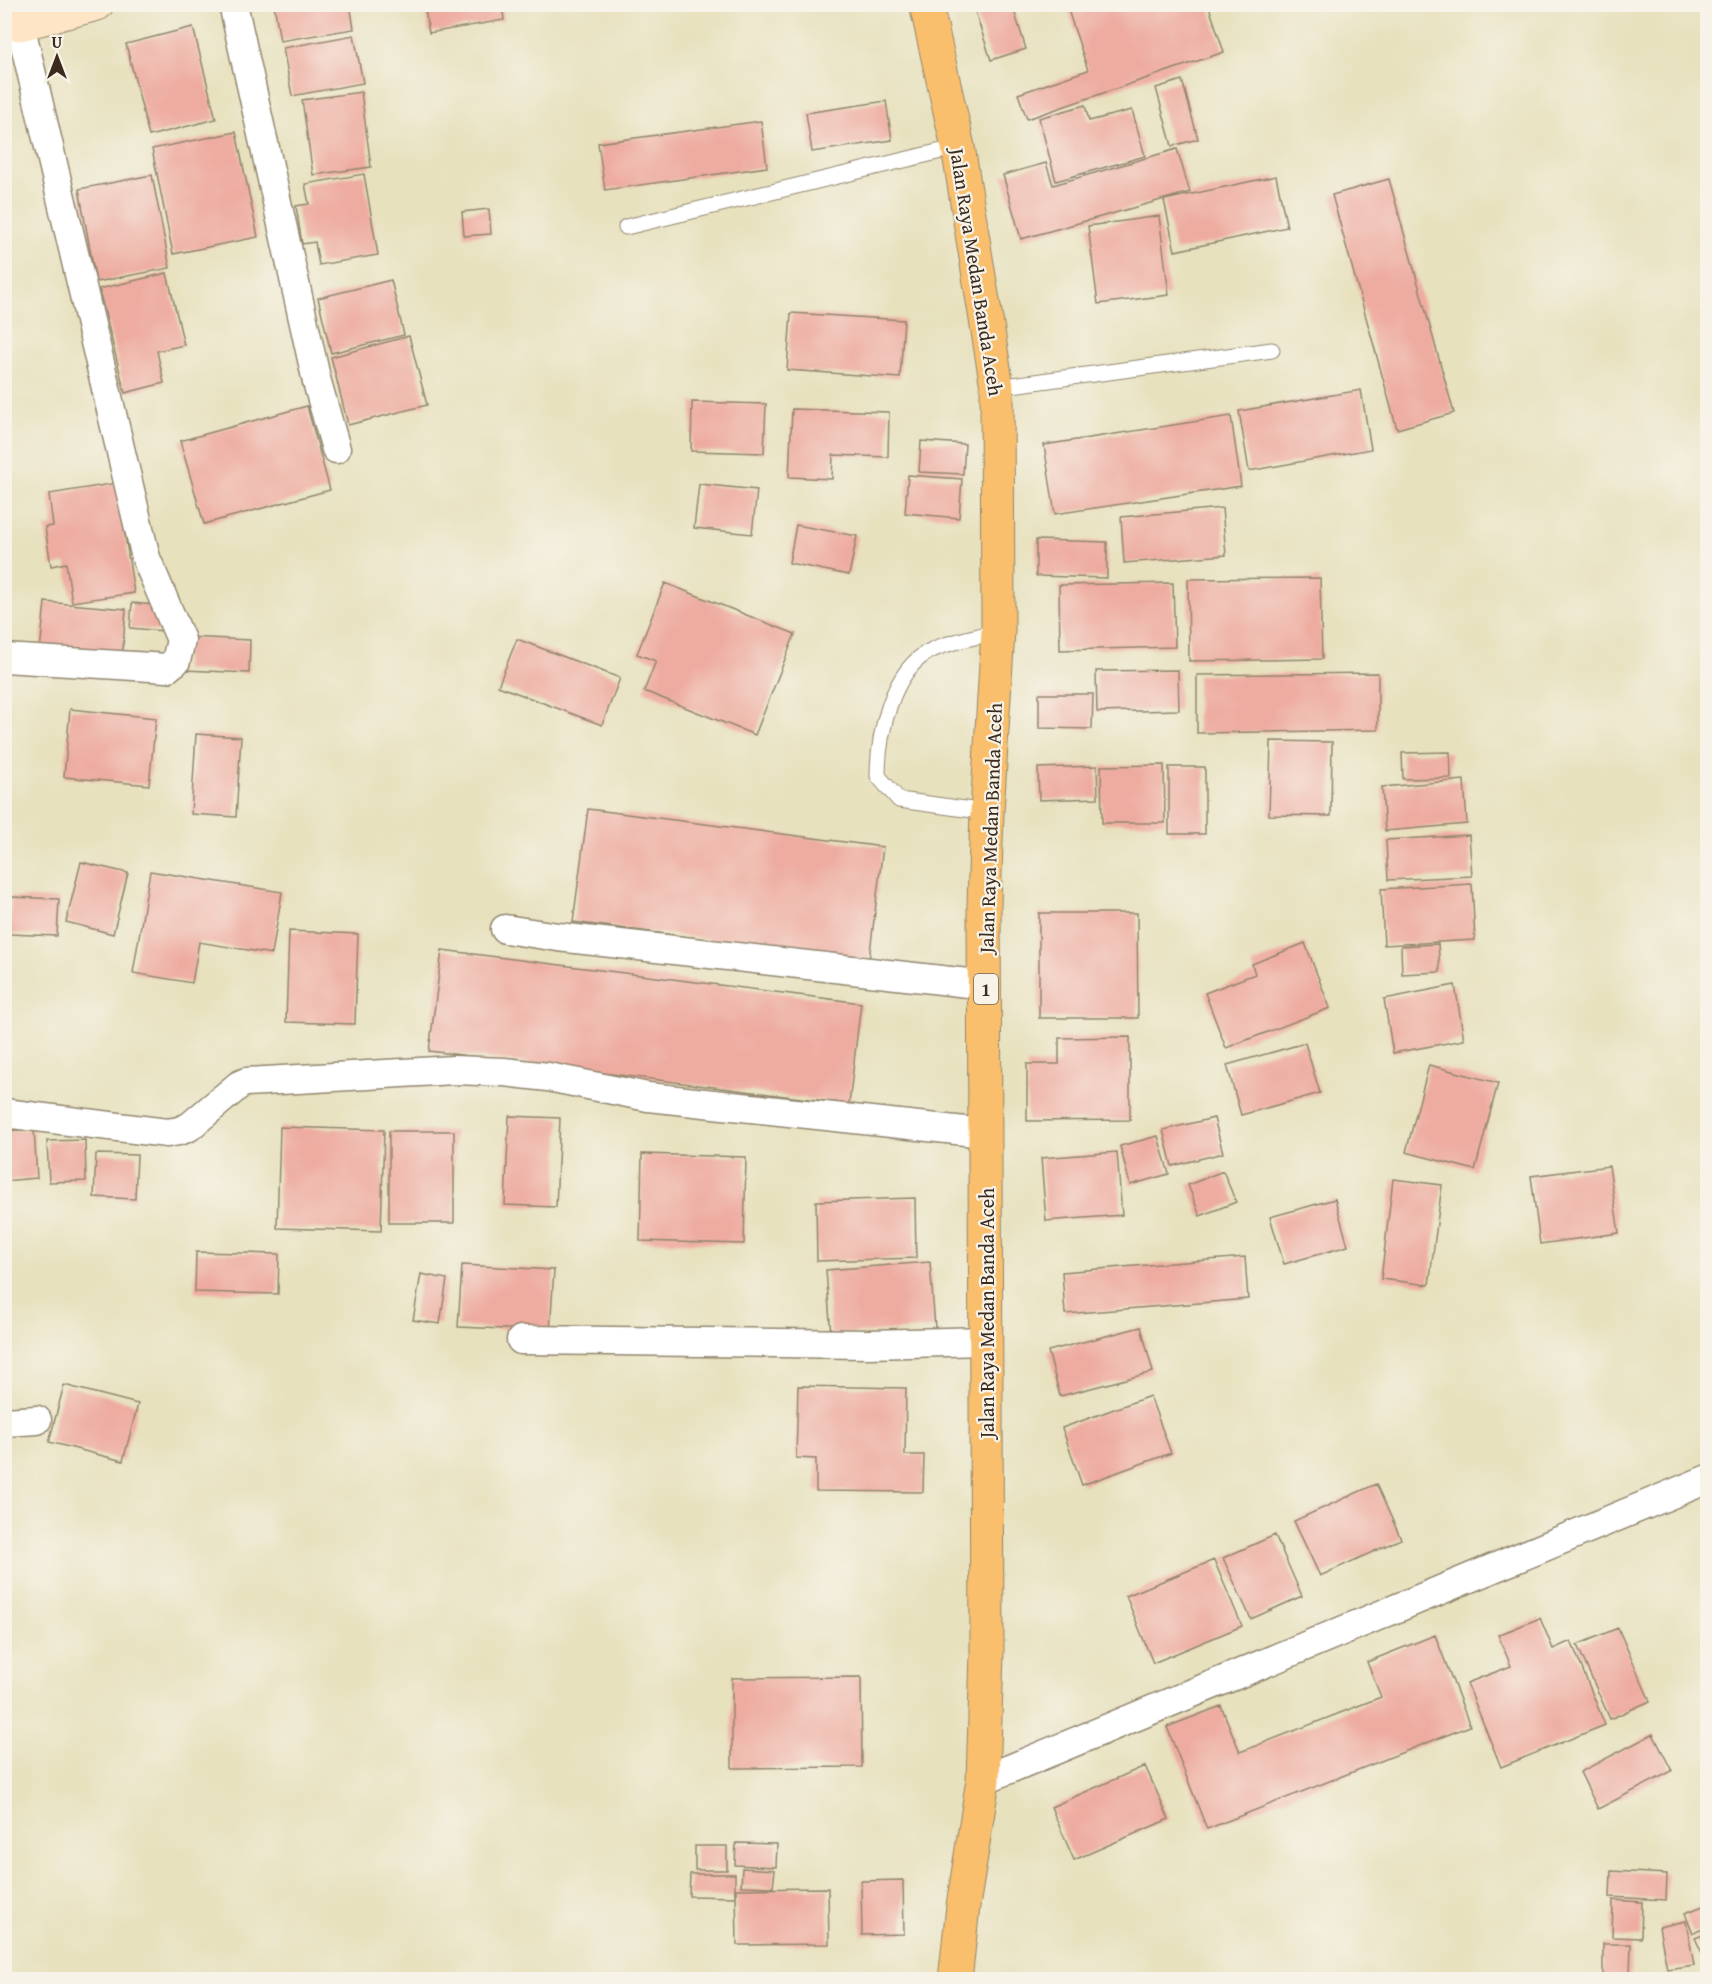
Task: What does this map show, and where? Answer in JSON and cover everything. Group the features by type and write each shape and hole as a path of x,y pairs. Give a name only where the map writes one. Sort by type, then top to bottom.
{"highway":[{"name":"Jalan Raya Medan Banda Aceh","path":"926,4 958,147 997,387 998,631 984,905 987,1653 983,1780 963,1906 955,1980"}],"street":[{"path":"4,658 167,668 176,660 181,640 146,558 12,23 65,8 97,4"},
{"path":"233,4 317,382 336,449"},
{"path":"505,929 986,986"},
{"path":"4,1113 167,1133 189,1127 238,1085 246,1082 454,1070 548,1077 648,1097 984,1133"},
{"path":"521,1340 857,1344 986,1341"},
{"path":"4,1422 37,1420"},
{"path":"983,1780 1707,1479"}],"lane":[{"path":"626,227 958,147"},
{"path":"997,387 1272,350"},
{"path":"987,812 899,800 878,776 878,750 893,697 910,665 931,650 998,631"}],"building":[{"path":"274,4 350,4 354,29 280,41"},
{"path":"424,4 502,4 504,20 429,33"},
{"path":"996,4 1012,4 1026,49 991,60 975,11"},
{"path":"1066,4 1208,4 1224,52 1027,119 1018,94 1088,70"},
{"path":"193,27 216,119 149,136 126,44"},
{"path":"354,35 363,83 292,96 283,48"},
{"path":"1182,80 1198,139 1172,146 1156,88"},
{"path":"361,92 371,167 313,175 302,100"},
{"path":"886,101 892,140 812,152 806,113"},
{"path":"1085,105 1089,121 1132,110 1145,156 1056,181 1039,118"},
{"path":"761,121 767,167 605,190 598,143"},
{"path":"236,132 258,237 173,254 152,149"},
{"path":"1177,149 1190,192 1021,239 1003,175 1046,163 1053,185"},
{"path":"364,174 378,255 319,265 315,242 302,244 296,206 309,204 305,184"},
{"path":"152,175 170,268 96,282 79,189"},
{"path":"1276,176 1287,227 1175,251 1164,200"},
{"path":"1389,179 1454,413 1397,429 1332,195"},
{"path":"489,209 491,234 464,236 462,212"},
{"path":"1159,216 1169,295 1098,304 1088,226"},
{"path":"167,273 184,345 157,351 164,383 125,393 99,289"},
{"path":"391,280 404,335 331,353 318,298"},
{"path":"791,313 904,320 900,378 787,370"},
{"path":"409,336 427,405 348,425 331,357"},
{"path":"1361,390 1371,449 1249,471 1239,411"},
{"path":"692,402 766,404 764,453 691,451"},
{"path":"307,406 330,490 204,524 180,441"},
{"path":"792,409 889,412 888,457 833,455 832,479 789,477"},
{"path":"1231,416 1241,486 1055,514 1044,445"},
{"path":"921,441 965,444 963,474 919,472"},
{"path":"908,475 962,479 959,518 905,513"},
{"path":"117,483 134,593 72,602 66,563 51,566 45,527 53,526 49,494"},
{"path":"699,484 757,490 752,534 694,528"},
{"path":"1222,508 1226,555 1124,563 1121,517"},
{"path":"796,525 857,536 849,575 789,563"},
{"path":"1036,540 1107,542 1107,578 1036,576"},
{"path":"1320,578 1322,659 1189,661 1188,579"},
{"path":"665,583 795,634 755,735 644,691 656,661 637,654"},
{"path":"1173,583 1175,647 1060,650 1059,585"},
{"path":"45,602 126,609 122,659 40,651"},
{"path":"132,603 166,606 163,631 130,628"},
{"path":"186,637 250,640 249,673 185,670"},
{"path":"517,639 620,678 602,725 498,686"},
{"path":"1178,670 1179,710 1097,712 1096,671"},
{"path":"1378,673 1378,730 1197,733 1197,675"},
{"path":"1039,694 1093,694 1092,729 1039,728"},
{"path":"70,709 156,718 149,785 64,777"},
{"path":"196,734 241,737 236,817 191,814"},
{"path":"1271,741 1332,742 1331,816 1269,815"},
{"path":"1450,752 1451,778 1403,779 1402,753"},
{"path":"1164,765 1165,823 1102,823 1101,766"},
{"path":"1097,766 1098,798 1039,800 1038,768"},
{"path":"1169,767 1205,767 1205,834 1169,834"},
{"path":"1464,780 1467,824 1385,831 1382,787"},
{"path":"588,809 883,847 869,960 573,922"},
{"path":"1469,835 1472,876 1388,880 1386,840"},
{"path":"81,862 128,873 113,934 66,922"},
{"path":"150,871 282,892 272,954 199,942 192,983 133,973"},
{"path":"1472,884 1475,940 1384,945 1381,889"},
{"path":"11,897 59,899 57,936 9,934"},
{"path":"1039,913 1137,913 1138,1018 1039,1018"},
{"path":"289,931 358,934 355,1024 286,1022"},
{"path":"1305,943 1330,1008 1226,1048 1205,993 1255,974 1252,964"},
{"path":"1438,944 1440,972 1402,974 1401,946"},
{"path":"442,950 861,1003 849,1104 429,1051"},
{"path":"1455,985 1464,1040 1393,1053 1384,999"},
{"path":"1130,1037 1130,1120 1027,1121 1027,1064 1059,1064 1059,1038"},
{"path":"1305,1043 1320,1093 1241,1115 1227,1065"},
{"path":"1429,1065 1498,1083 1475,1170 1406,1152"},
{"path":"509,1116 560,1118 556,1207 505,1205"},
{"path":"1214,1118 1223,1153 1172,1166 1163,1130"},
{"path":"280,1127 384,1130 381,1231 277,1228"},
{"path":"34,1129 37,1178 4,1181 4,1131"},
{"path":"389,1131 454,1131 454,1223 389,1223"},
{"path":"1158,1136 1169,1174 1130,1185 1120,1146"},
{"path":"85,1140 86,1181 49,1182 47,1141"},
{"path":"1117,1152 1122,1215 1046,1221 1041,1158"},
{"path":"96,1154 137,1155 135,1199 94,1197"},
{"path":"642,1154 746,1157 744,1244 640,1241"},
{"path":"1609,1166 1619,1233 1540,1244 1531,1176"},
{"path":"1223,1171 1236,1202 1200,1216 1188,1185"},
{"path":"1393,1179 1442,1185 1429,1285 1381,1279"},
{"path":"915,1198 916,1258 817,1261 816,1201"},
{"path":"1335,1199 1348,1246 1284,1264 1270,1217"},
{"path":"196,1252 279,1254 278,1294 195,1292"},
{"path":"1245,1257 1248,1299 1065,1314 1062,1272"},
{"path":"930,1262 935,1328 831,1335 826,1270"},
{"path":"462,1265 554,1270 550,1331 458,1327"},
{"path":"421,1274 447,1279 440,1324 413,1320"},
{"path":"1141,1327 1153,1372 1060,1396 1048,1351"},
{"path":"64,1385 138,1404 123,1461 49,1442"},
{"path":"798,1386 906,1388 905,1455 924,1455 923,1492 816,1491 816,1459 796,1458"},
{"path":"1150,1396 1171,1453 1082,1485 1062,1428"},
{"path":"1376,1484 1401,1539 1320,1576 1294,1521"},
{"path":"1275,1535 1302,1596 1251,1619 1223,1558"},
{"path":"1214,1560 1242,1626 1153,1663 1126,1596"},
{"path":"1540,1618 1553,1649 1571,1641 1605,1725 1501,1767 1467,1683 1511,1666 1498,1635"},
{"path":"1618,1628 1650,1701 1610,1719 1577,1645"},
{"path":"1435,1635 1470,1726 1207,1829 1167,1727 1221,1706 1240,1752 1381,1697 1367,1662"},
{"path":"861,1677 862,1767 732,1768 732,1678"},
{"path":"1653,1734 1672,1771 1598,1809 1580,1772"},
{"path":"1145,1766 1169,1819 1074,1860 1051,1807"},
{"path":"736,1843 777,1844 776,1867 735,1865"},
{"path":"695,1846 727,1846 727,1870 695,1870"},
{"path":"742,1868 775,1870 773,1887 741,1886"},
{"path":"1611,1871 1667,1874 1666,1900 1610,1897"},
{"path":"690,1874 735,1874 735,1897 689,1896"},
{"path":"903,1880 904,1934 862,1935 861,1881"},
{"path":"828,1888 829,1944 737,1945 736,1889"},
{"path":"1613,1900 1642,1902 1641,1938 1612,1937"},
{"path":"1708,1904 1708,1927 1693,1933 1685,1913"},
{"path":"1686,1921 1694,1965 1667,1969 1659,1927"},
{"path":"1708,1933 1708,1966 1695,1938"},
{"path":"1603,1944 1631,1944 1630,1977 1603,1976"}]}
